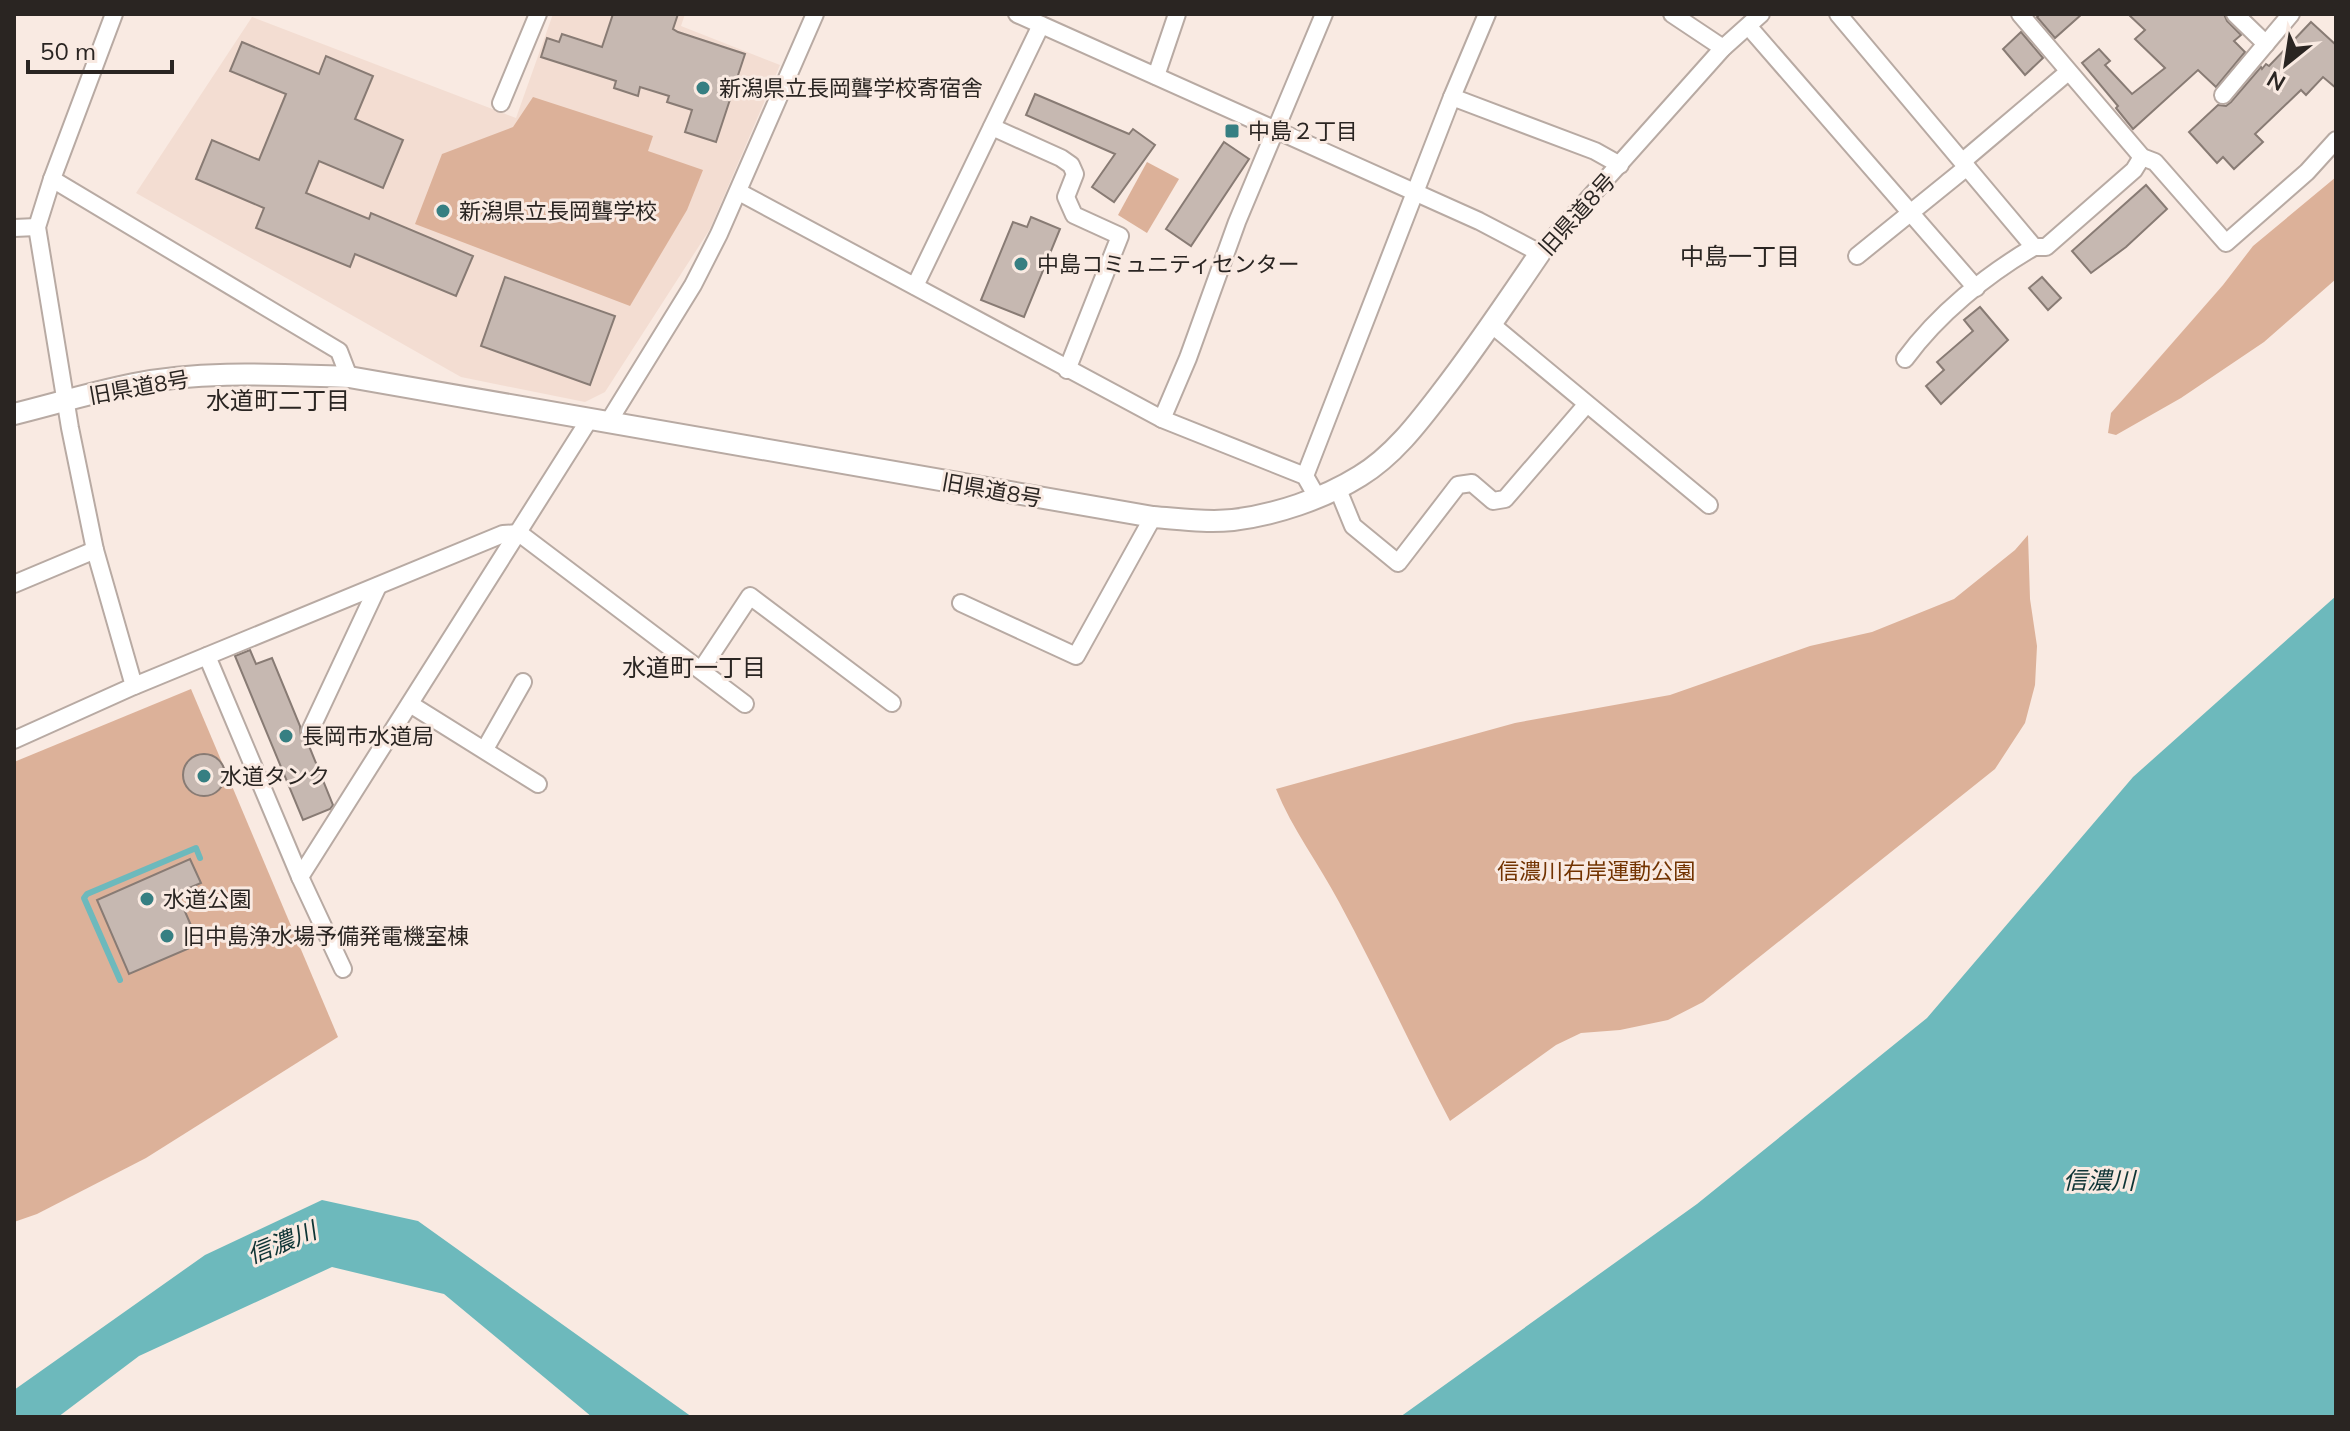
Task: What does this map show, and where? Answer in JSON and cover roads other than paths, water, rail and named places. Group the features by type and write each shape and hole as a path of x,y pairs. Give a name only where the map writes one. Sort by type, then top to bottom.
{"street":[{"path":"114,14 37,227 95,550 134,686"},
{"path":"501,103 538,14"},
{"path":"300,877 519,533 693,285 739,192 815,14"},
{"path":"1017,14 1479,221 1540,253"},
{"path":"1156,76 1177,14"},
{"path":"1162,419 1188,358 1237,222 1324,14"},
{"path":"1305,476 1367,312 1487,14"},
{"path":"1672,14 1723,48"},
{"path":"1838,14 2034,247"},
{"path":"2020,14 2142,157 2155,162 2226,243 2307,172 2336,140"},
{"path":"2235,14 2266,44"},
{"path":"2223,95 2291,14"},
{"path":"1755,20 1911,214 1976,288"},
{"name":"旧県道8号","path":"14,414 135,384 189,377 349,377 1153,517 1195,521 1262,515 1317,497 1359,477 1415,427 1540,253 1723,48 1755,20"},
{"path":"915,286 1041,25"},
{"path":"1857,256 1911,214 2068,72"},
{"path":"1452,97 1595,151 1620,165"},
{"path":"992,127 1071,165 1075,174 1066,197 1074,215 1120,236 1067,370"},
{"path":"1905,359 1922,336 1976,288 2034,247 2046,247 2134,170 2142,157"},
{"path":"52,179 339,351 349,377"},
{"path":"739,192 1162,419 1305,476 1317,497"},
{"path":"14,228 37,227"},
{"path":"1491,324 1709,505"},
{"path":"1337,487 1353,526 1398,563 1458,485 1472,483 1493,501 1505,499 1586,405"},
{"path":"961,603 1076,656 1153,517"},
{"path":"14,740 134,686 503,534 519,533 745,704"},
{"path":"14,584 95,550"},
{"path":"310,731 378,586"},
{"path":"701,670 750,596 892,703"},
{"path":"207,656 300,877 343,969"},
{"path":"485,749 523,682"},
{"path":"410,704 538,784"}],"water":[{"name":"信濃川","path":"2336,596 2336,1417 1400,1417 1697,1204 1927,1018 2133,777"},
{"path":"322,1200 418,1221 692,1417 592,1417 444,1294 332,1267 139,1356 58,1417 14,1417 14,1390 205,1255"}],"waterway":[{"path":"120,980 84,898 87,894 196,848 200,858"}],"place":[{"name":"新潟県立長岡聾学校寄宿舎","path":"703,88"},
{"name":"中島２丁目","path":"1232,131"},
{"name":"新潟県立長岡聾学校","path":"443,211"},
{"name":"中島コミュニティセンター","path":"1021,264"},
{"name":"長岡市水道局","path":"286,736"},
{"name":"水道タンク","path":"204,776"},
{"name":"水道公園","path":"147,899"},
{"name":"旧中島浄水場予備発電機室棟","path":"167,936"}],"district":[{"name":"中島一丁目","path":"1740,257"},
{"name":"水道町二丁目","path":"278,401"},
{"name":"水道町一丁目","path":"694,668"}],"park label":[{"name":"信濃川右岸運動公園","path":"1596,871"}]}
